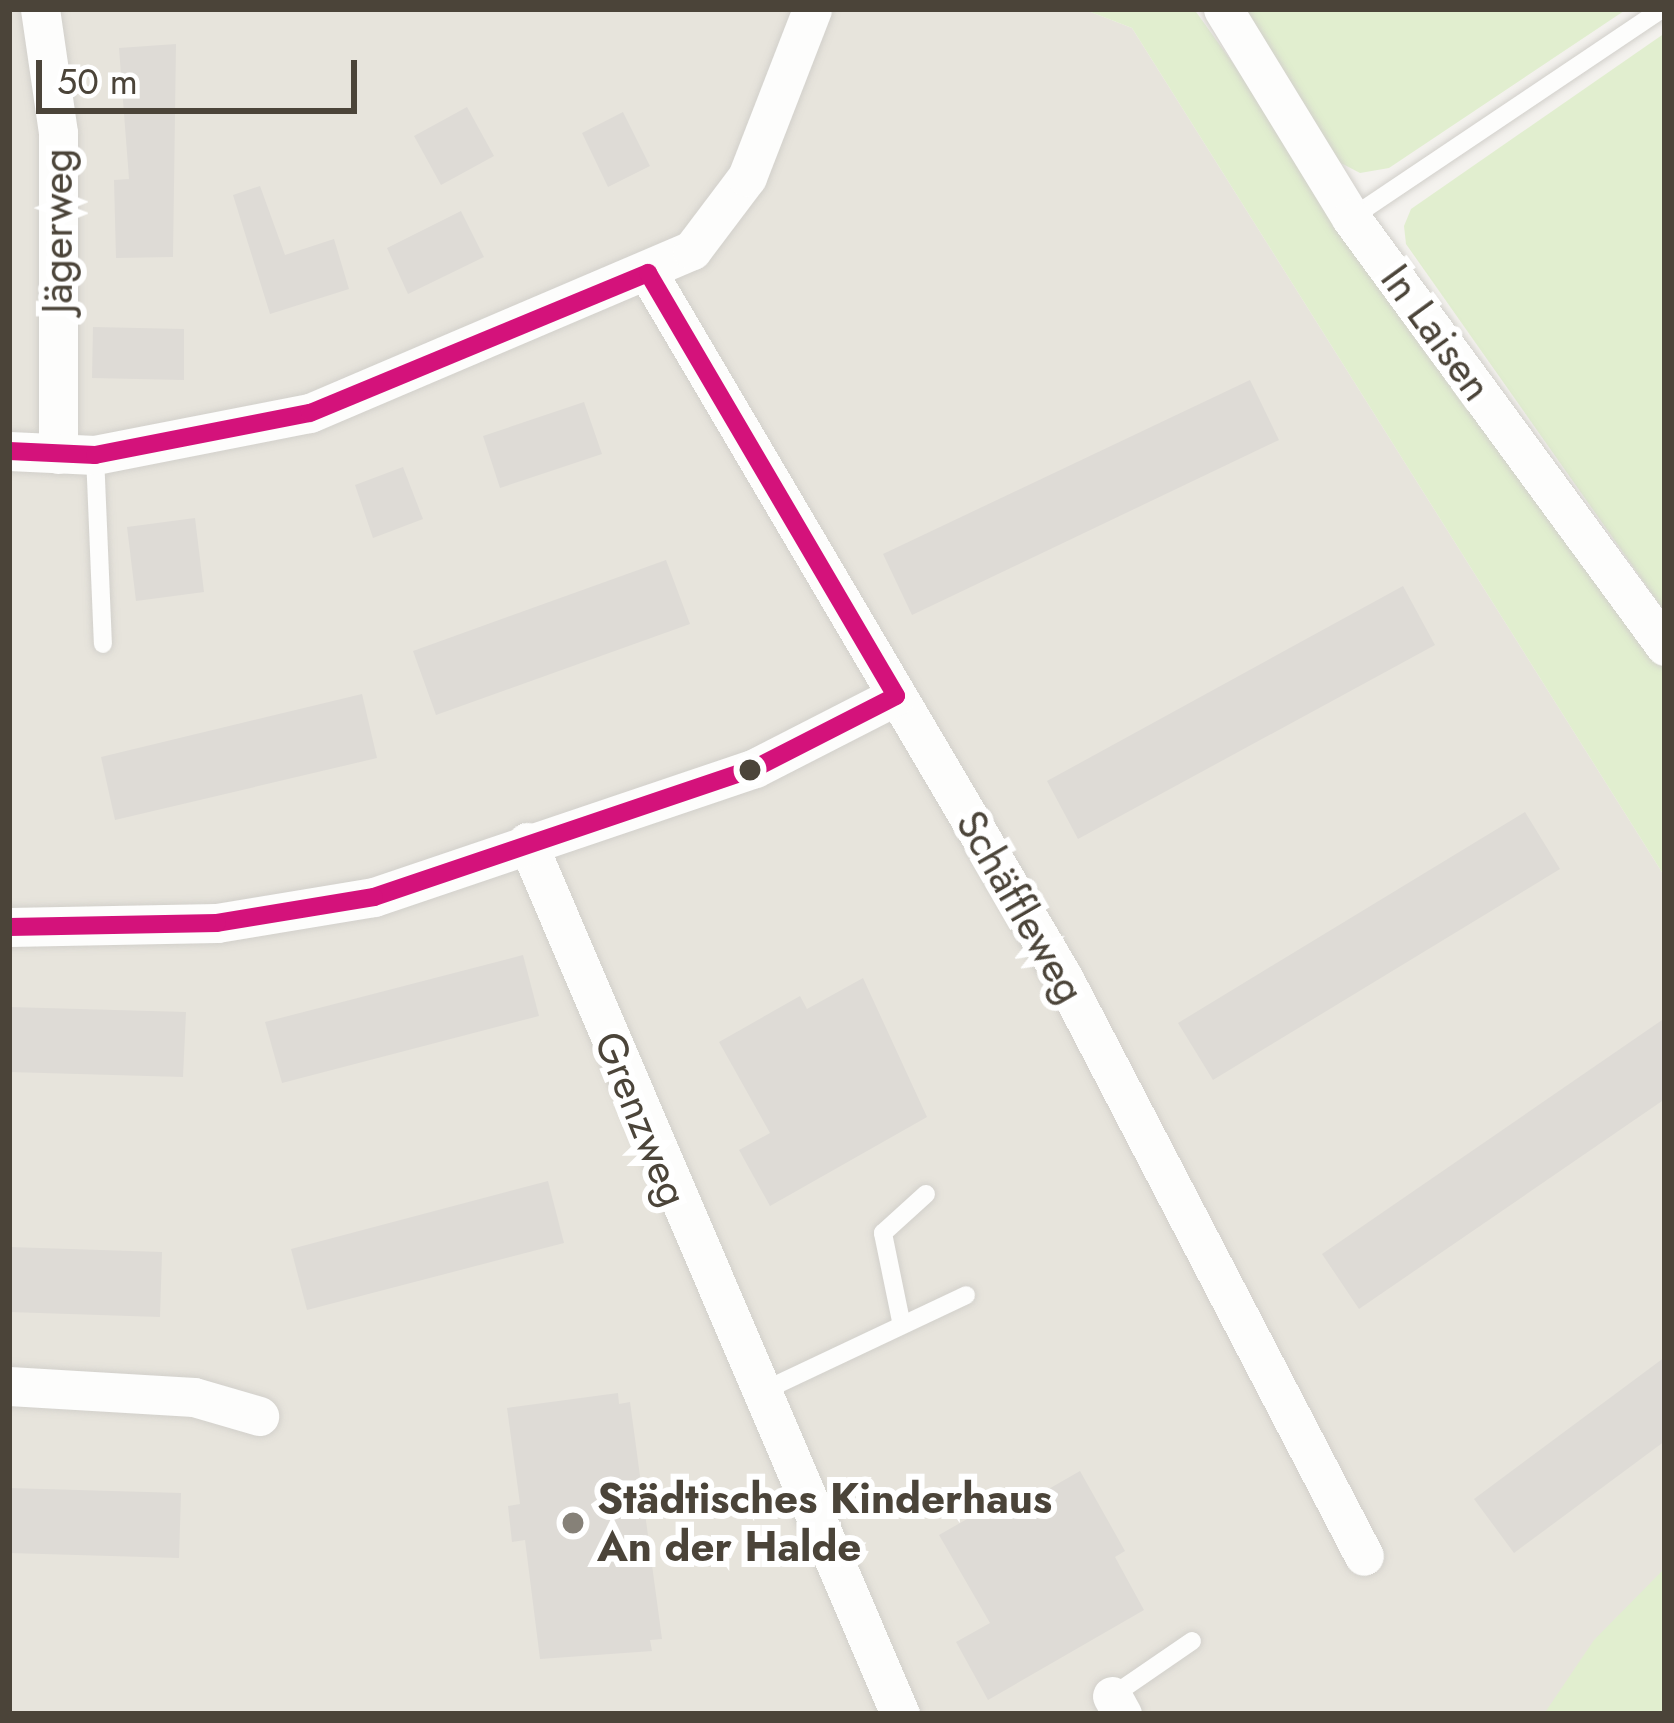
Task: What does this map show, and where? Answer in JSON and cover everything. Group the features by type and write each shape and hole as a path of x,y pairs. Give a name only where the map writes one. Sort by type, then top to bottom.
{"street":[{"name":"Jägerweg","path":"40,9 58,133 76,454"},
{"path":"9,451 76,454 310,413 648,273 692,250 747,177 812,9"},
{"name":"In Laisen","path":"1223,9 1351,218 1665,646"},
{"name":"Schäffleweg","path":"648,273 1064,979 1187,1230 1364,1556"},
{"path":"9,927 217,922 351,901 754,768 896,696"},
{"name":"Grenzweg","path":"527,842 758,1394 900,1714"},
{"path":"9,1386 194,1396 259,1416"}],"lane":[{"path":"1351,218 1663,9"},
{"path":"76,454 103,644"},
{"path":"901,1321 883,1233 926,1195"},
{"path":"758,1394 901,1321 966,1295"},
{"path":"1117,1705 1192,1641"}],"shaded area":[{"path":"9,9 1083,9 1132,28 1665,877 1665,1669 1634,1714 9,1714"}],"green space":[{"path":"1083,9 1194,9 1665,665 1665,877 1132,28"},
{"path":"1239,9 1627,9 1389,168 1360,173 1337,161"},
{"path":"1665,33 1665,612 1406,244 1404,226 1411,209"},
{"path":"1665,1568 1665,1714 1544,1714 1594,1640"}],"building":[{"path":"176,44 173,257 116,258 114,180 129,179 119,48"},
{"path":"467,107 494,156 441,185 414,136"},
{"path":"623,112 650,166 608,187 582,133"},
{"path":"260,186 285,255 334,239 349,289 270,314 233,195"},
{"path":"461,211 484,257 408,294 387,248"},
{"path":"93,327 184,329 184,380 92,378"},
{"path":"1250,380 1279,440 912,615 883,554"},
{"path":"584,402 602,454 500,488 483,436"},
{"path":"403,467 423,519 373,538 355,485"},
{"path":"195,518 204,592 136,601 127,527"},
{"path":"666,560 690,624 436,715 413,651"},
{"path":"1403,586 1435,645 1078,839 1047,781"},
{"path":"362,694 377,758 115,820 101,757"},
{"path":"1525,812 1560,869 1213,1080 1178,1023"},
{"path":"523,955 539,1016 282,1083 265,1022"},
{"path":"863,978 927,1117 770,1206 739,1150 770,1133 719,1042 800,996 807,1009"},
{"path":"9,1007 186,1012 183,1077 9,1072"},
{"path":"1665,1018 1665,1099 1359,1309 1322,1254"},
{"path":"548,1181 564,1243 307,1310 291,1249"},
{"path":"9,1247 162,1252 160,1317 9,1312"},
{"path":"1665,1357 1665,1441 1514,1553 1474,1499"},
{"name":"Städtisches Kinderhaus An der Halde","path":"618,1393 619,1404 630,1402 662,1639 650,1640 652,1651 540,1659 525,1540 512,1542 508,1506 520,1504 507,1408"},
{"path":"1080,1471 1125,1551 1115,1557 1144,1610 988,1700 956,1642 990,1623 939,1535 1018,1490 1026,1502"},
{"path":"9,1488 181,1493 179,1558 9,1553"}],"transit line":[{"path":"9,451 95,455 310,413 648,273 896,696 755,768 374,897 217,923 9,927"}],"place":[{"name":"Städtisches Kinderhaus An der Halde","path":"573,1523"}]}
